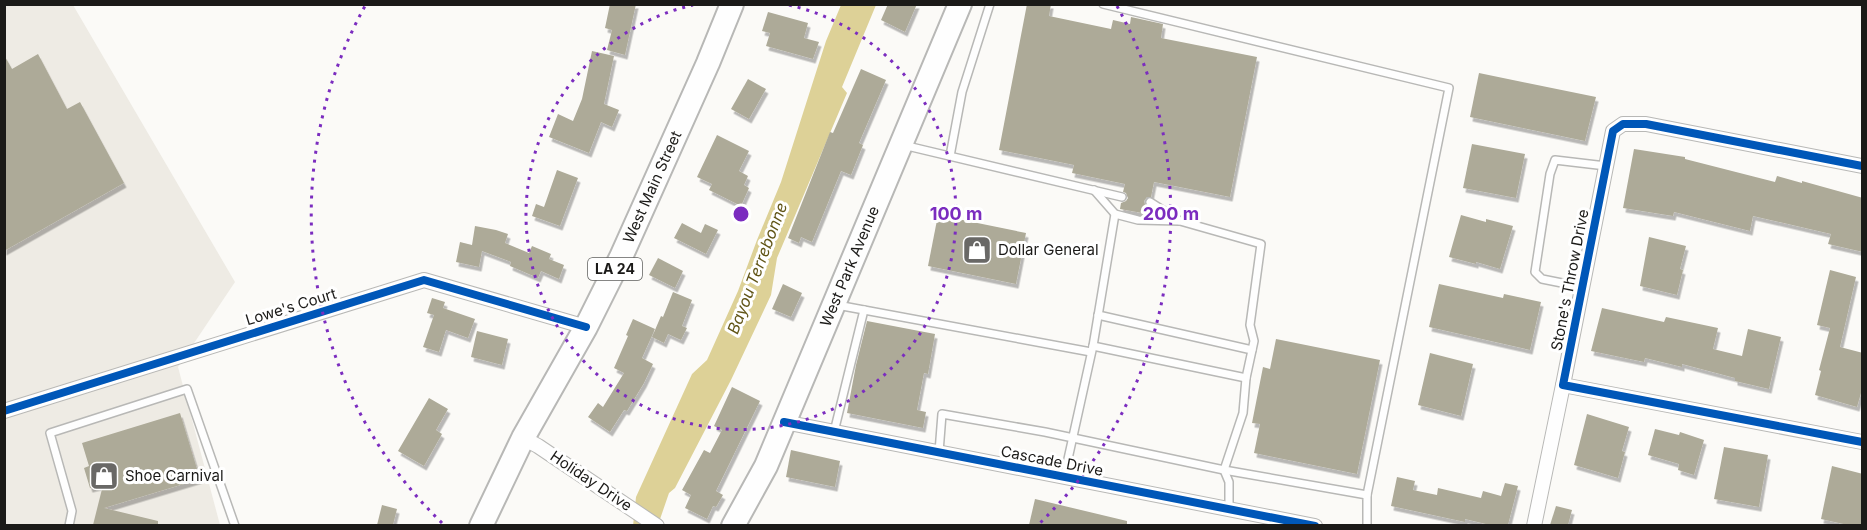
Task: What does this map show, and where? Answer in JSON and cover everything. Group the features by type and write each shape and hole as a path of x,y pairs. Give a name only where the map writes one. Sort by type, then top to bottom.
{"main road":[{"name":"West Main Street","path":"481,525 523,438 586,327 626,246 732,4"},
{"name":"West Park Avenue","path":"733,525 766,466 960,4"}],"street":[{"name":"Stone's Throw Drive","path":"1534,525 1613,131 1623,124 1646,124 1863,166"},
{"name":"Lowe's Court","path":"4,411 424,280 586,327"},
{"path":"1563,385 1863,442"},
{"name":"Cascade Drive","path":"784,422 1310,525"},
{"name":"Holiday Drive","path":"523,438 657,525"}],"lane":[{"path":"950,156 962,92 990,4"},
{"path":"1103,4 1449,88 1367,495 1367,525"},
{"path":"901,145 1122,197"},
{"path":"1582,287 1542,279 1535,272 1550,174 1555,160 1606,166"},
{"path":"1094,190 1115,214 1138,220 1180,221 1261,244 1250,325 1254,341 1246,378 1243,413 1224,470 1229,482 1229,509"},
{"path":"1150,202 1180,221"},
{"path":"1064,477 1092,349 1115,214"},
{"path":"834,305 1246,378"},
{"path":"834,432 864,310"},
{"path":"1098,315 1252,350"},
{"path":"69,525 72,511 50,433 187,389 235,525"},
{"path":"939,452 942,414 1073,438 1224,470 1367,495"}],"shaded area":[{"path":"4,5 73,5 235,282 178,367 220,525 5,525"}],"water":[{"name":"Bayou Terrebonne","path":"841,5 876,5 842,87 847,93 777,258 771,295 731,380 675,488 669,493 658,525 633,526 636,497 692,374 707,360 738,291 781,182 826,41"}],"building":[{"path":"610,4 636,4 625,55 607,50 612,30 605,28"},
{"path":"888,4 917,4 905,32 881,20"},
{"path":"1027,4 1051,4 1049,16 1111,29 1113,20 1130,24 1131,17 1163,24 1161,38 1257,57 1230,197 1154,182 1151,197 1147,197 1144,201 1149,208 1148,214 1120,209 1121,203 1128,198 1123,192 1125,184 1072,173 1074,165 999,150"},
{"path":"768,12 808,23 804,38 819,42 813,59 766,46 770,33 762,31"},
{"path":"592,51 614,56 604,104 619,110 612,127 601,122 589,153 549,137 558,114 573,121 582,99"},
{"path":"38,54 67,109 80,102 124,183 4,251 4,55 12,69"},
{"path":"861,69 886,80 859,143 863,145 851,175 841,171 812,242 801,237 799,243 788,238 830,132 833,133"},
{"path":"1479,73 1596,97 1585,141 1470,117"},
{"path":"748,79 766,89 749,119 731,109"},
{"path":"717,135 749,151 739,171 748,176 744,185 749,188 741,206 709,190 712,184 697,177"},
{"path":"1472,144 1525,154 1516,198 1463,188"},
{"path":"1634,149 1685,157 1685,159 1775,182 1777,176 1802,183 1802,181 1863,198 1863,252 1828,244 1831,234 1753,216 1750,231 1674,212 1673,216 1623,208"},
{"path":"557,170 578,178 560,226 532,216 536,204 544,207"},
{"name":"Dollar General","path":"938,215 1026,233 1016,284 928,266"},
{"path":"1461,215 1513,226 1500,269 1449,257"},
{"path":"682,223 701,233 705,224 718,230 706,254 674,238"},
{"path":"475,226 508,234 505,243 529,253 532,246 551,254 549,259 564,265 559,279 541,271 538,278 510,266 511,262 482,251 479,267 456,262 460,242 472,245"},
{"path":"1649,237 1686,246 1677,295 1640,286"},
{"path":"658,258 683,271 675,288 649,275"},
{"path":"1830,270 1856,277 1840,347 1863,353 1863,386 1857,407 1815,395 1830,328 1817,325"},
{"path":"783,284 802,293 791,317 772,309"},
{"path":"1439,284 1503,298 1504,294 1541,302 1530,350 1429,327"},
{"path":"673,292 692,300 682,326 687,328 681,340 668,334 664,343 652,337"},
{"path":"432,298 445,302 443,308 475,319 468,338 446,330 439,352 423,347 434,315 427,313"},
{"path":"1602,308 1664,322 1666,317 1718,328 1713,349 1742,356 1748,329 1781,337 1769,389 1682,364 1682,367 1645,358 1644,362 1591,351"},
{"path":"633,319 655,329 642,358 653,364 627,411 624,410 610,432 588,417 598,403 603,407 624,373 614,368"},
{"path":"867,321 935,334 928,374 924,373 917,410 926,412 923,428 847,413"},
{"path":"477,331 508,339 502,365 471,357"},
{"path":"1276,339 1380,360 1357,474 1254,453 1260,424 1252,423 1263,367 1270,369"},
{"path":"1430,353 1473,364 1461,416 1418,405"},
{"path":"732,387 760,401 716,491 723,495 716,507 713,506 707,519 685,508 691,495 682,490 704,450 710,453 722,430 714,426"},
{"path":"429,398 448,409 436,430 442,434 424,466 398,451"},
{"path":"180,413 200,479 104,508 158,521 158,525 93,525 103,485 90,488 84,468 89,466 82,443"},
{"path":"1587,414 1629,427 1618,478 1574,465"},
{"path":"1655,429 1679,435 1680,432 1704,440 1694,475 1678,470 1679,464 1648,455"},
{"path":"1724,447 1768,455 1759,507 1714,499"},
{"path":"791,450 840,461 835,487 786,477"},
{"path":"1832,466 1863,474 1863,525 1848,525 1821,519"},
{"path":"1397,477 1415,481 1413,490 1437,495 1438,488 1481,498 1483,491 1501,496 1505,483 1518,486 1508,525 1490,525 1391,506"},
{"path":"1035,499 1127,521 1127,525 1029,525"},
{"path":"382,505 397,509 393,525 377,525"},
{"path":"1556,506 1572,510 1568,525 1550,525"}],"cycle path":[{"path":"1862,166 1646,124 1623,124 1613,131 1563,385 1862,442"},
{"path":"4,411 424,280 586,327"},
{"path":"784,422 1315,526"}],"place":[{"name":"Dollar General","path":"977,250"},
{"name":"Shoe Carnival","path":"104,476"}]}
